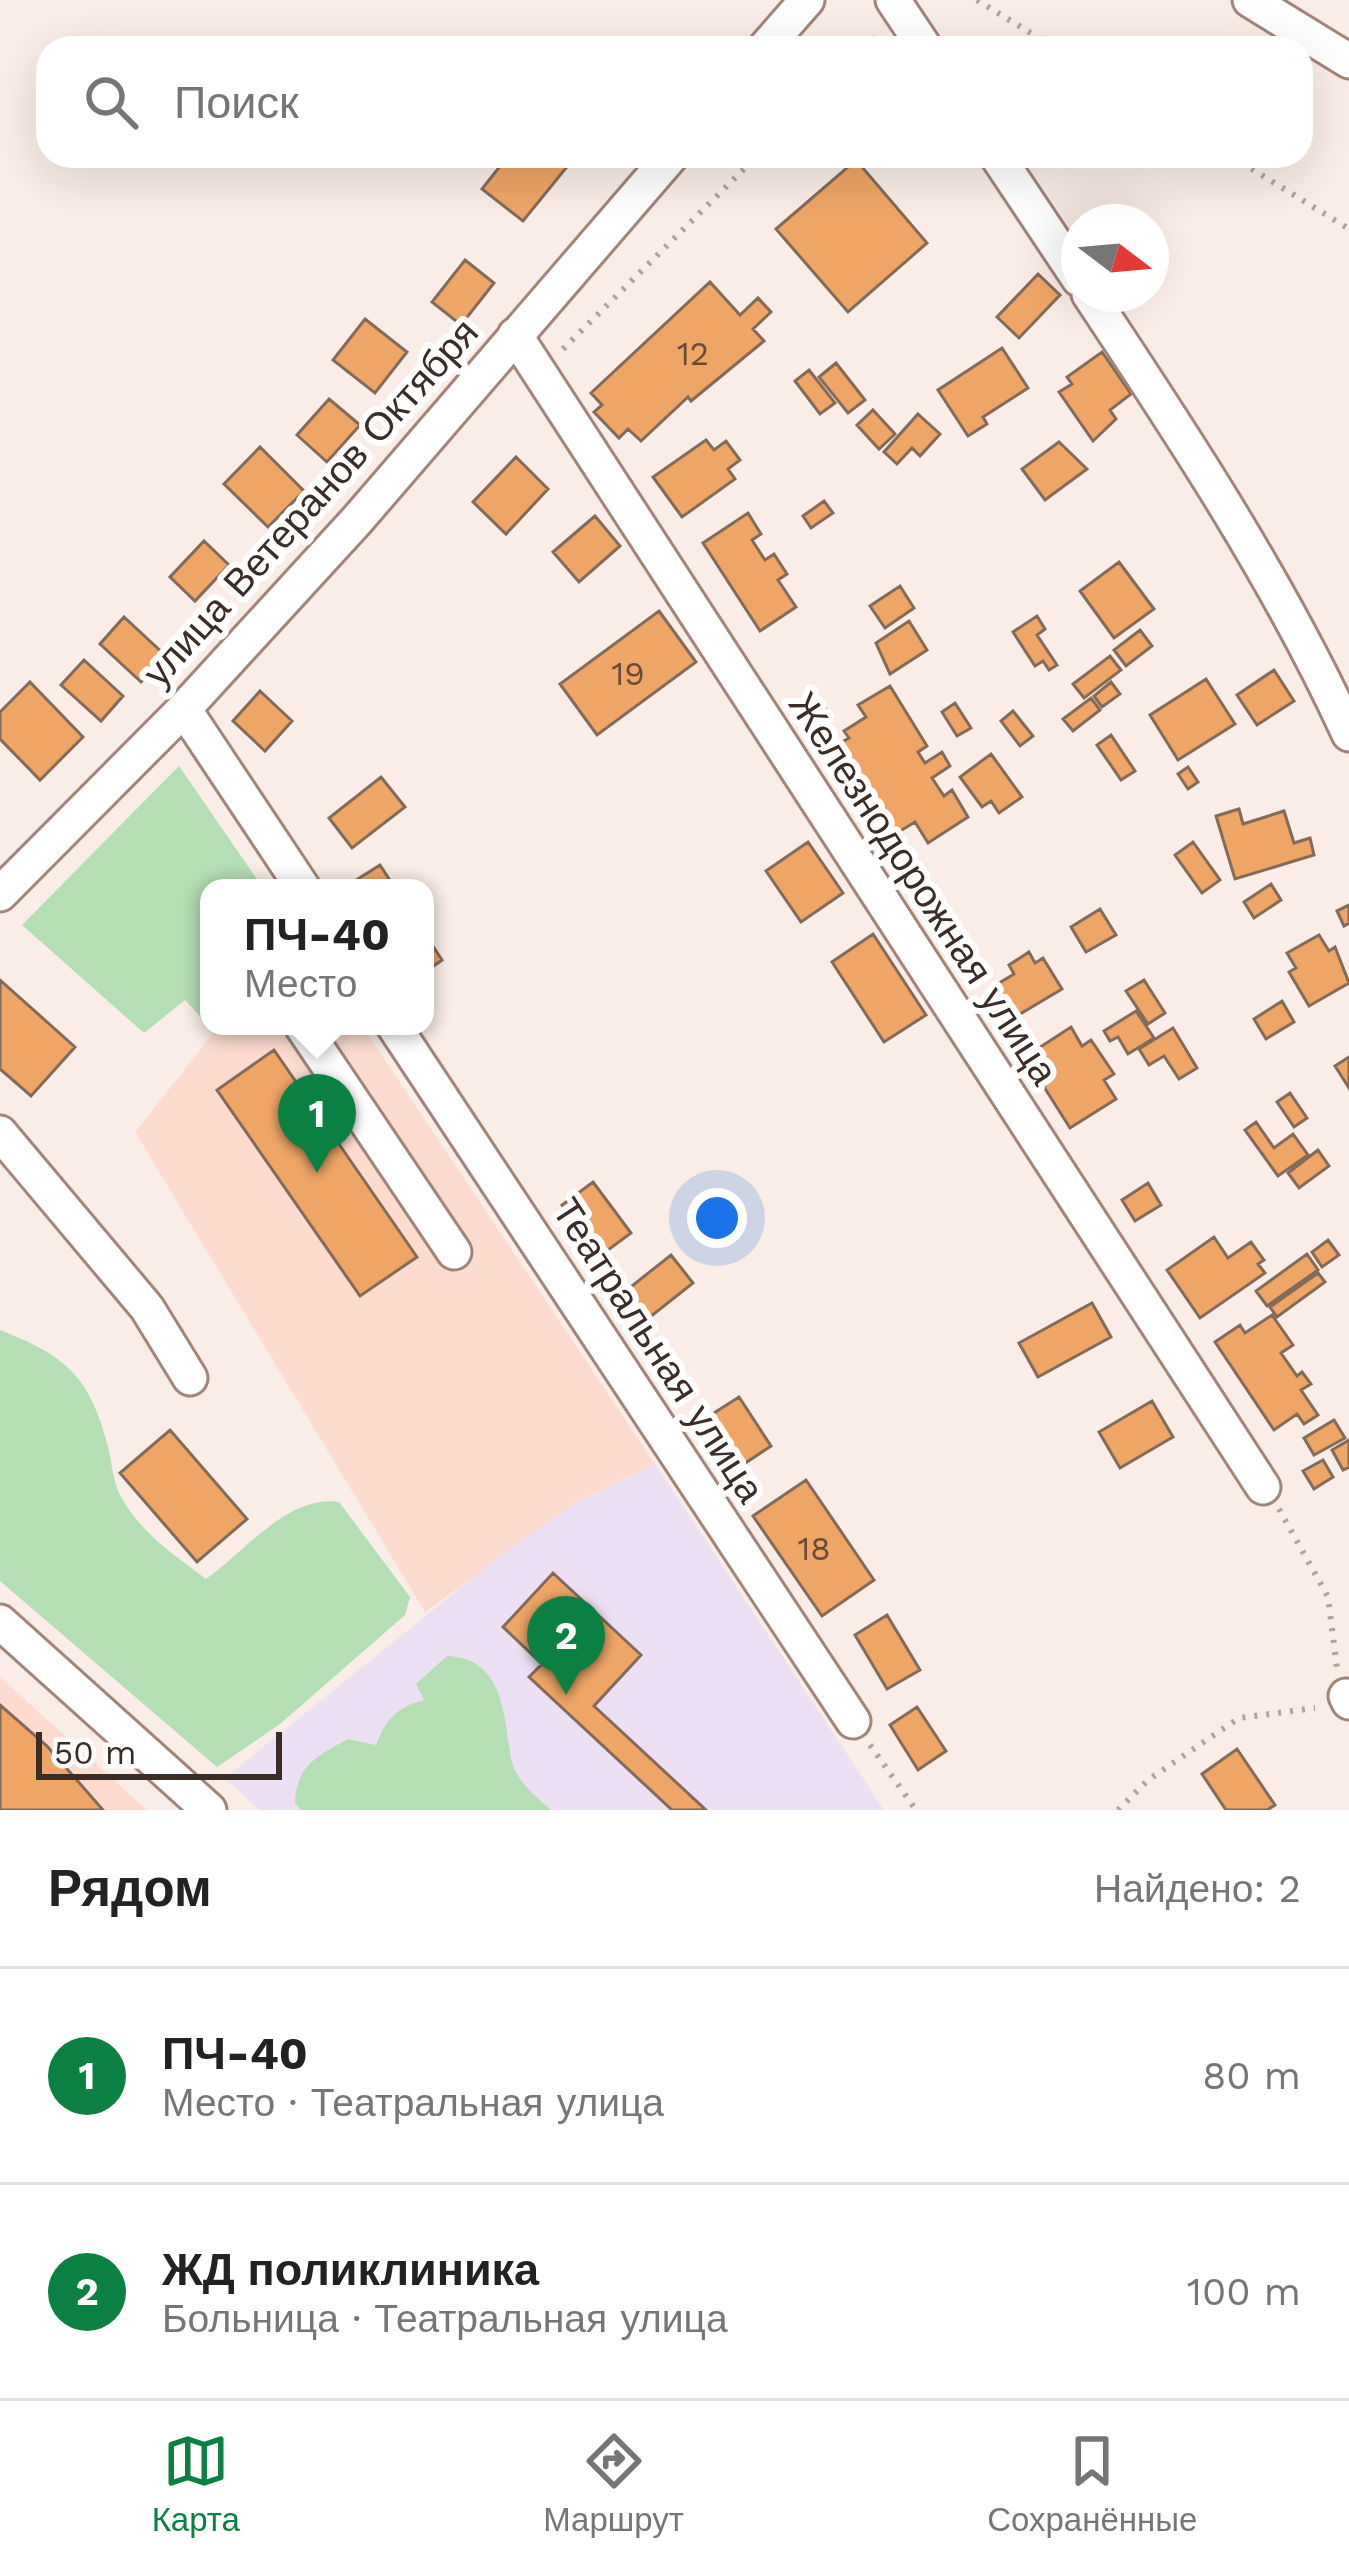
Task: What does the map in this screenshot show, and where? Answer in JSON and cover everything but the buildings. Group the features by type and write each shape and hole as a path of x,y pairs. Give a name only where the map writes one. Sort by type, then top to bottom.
{"street":[{"path":"776,36 807,0"},
{"path":"893,0 917,36"},
{"path":"1250,0 1308,36"},
{"path":"1313,39 1349,61"},
{"name":"улица Ветеранов Октября","path":"0,894 184,709 358,519 661,168"},
{"path":"1005,168 1061,252"},
{"path":"1100,312 1321,672 1349,734"},
{"name":"Железнодорожная улица","path":"515,335 1263,1487"},
{"path":"184,709 297,879"},
{"path":"308,1035 454,1252"},
{"name":"Театральная улица","path":"400,1035 853,1721"},
{"path":"0,1133 147,1308 190,1378"},
{"path":"0,1622 209,1810"}],"path":[{"path":"977,0 1036,36"},
{"path":"539,373 745,168"},
{"path":"1250,168 1349,229"},
{"path":"1118,1810 1148,1780 1239,1718 1287,1715 1347,1699 1332,1646 1328,1597 1285,1518"},
{"path":"853,1721 916,1810"}],"shaded area":[{"path":"212,1035 368,1035 655,1464 576,1503 425,1612 135,1132"},
{"path":"655,1464 884,1810 259,1810 225,1778 507,1550 576,1503"},
{"path":"0,1677 147,1810 0,1810"}],"green space":[{"path":"179,766 257,879 200,879 200,1016 185,1000 144,1033 22,925"},
{"path":"0,1330 71,1370 92,1400 116,1484 129,1510 159,1542 206,1579 285,1516 320,1502 339,1502 410,1597 405,1615 280,1724 217,1767 0,1581"},
{"path":"447,1656 466,1659 490,1678 503,1708 513,1766 551,1810 301,1810 295,1803 296,1790 311,1763 348,1739 376,1745 394,1715 424,1700 416,1684"}],"place":[{"name":"ПЧ-40","path":"317,1173"},
{"name":"ЖД поликлиника","path":"566,1695"}]}
